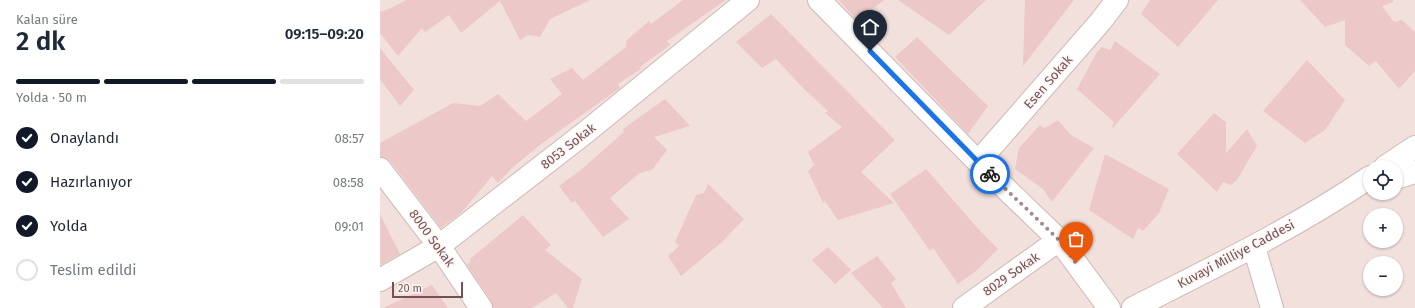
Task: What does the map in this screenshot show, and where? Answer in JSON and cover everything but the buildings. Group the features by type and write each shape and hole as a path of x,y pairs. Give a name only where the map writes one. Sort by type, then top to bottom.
{"street":[{"name":"8053 Sokak","path":"380,280 439,246 586,132 748,0"},
{"name":"Esen Sokak","path":"978,162 1101,21 1117,0"},
{"path":"826,2 978,162 1059,240 1109,308"},
{"path":"1396,160 1415,147"},
{"name":"8000 Sokak","path":"380,169 439,246 481,308"},
{"path":"1403,176 1415,172"},
{"name":"Kuvayi Milliye Caddesi","path":"1133,308 1254,247 1338,198 1363,182"},
{"name":"Kuvayi Milliye Caddesi","path":"1338,198 1363,189"},
{"name":"8029 Sokak","path":"964,308 1059,240"},
{"path":"1254,247 1272,308"}],"shaded area":[{"path":"380,0 1415,0 1415,308 380,308"}],"way so far":[{"path":"990,174 1059,240 1076,263"}],"route":[{"path":"870,51 990,174"}]}
